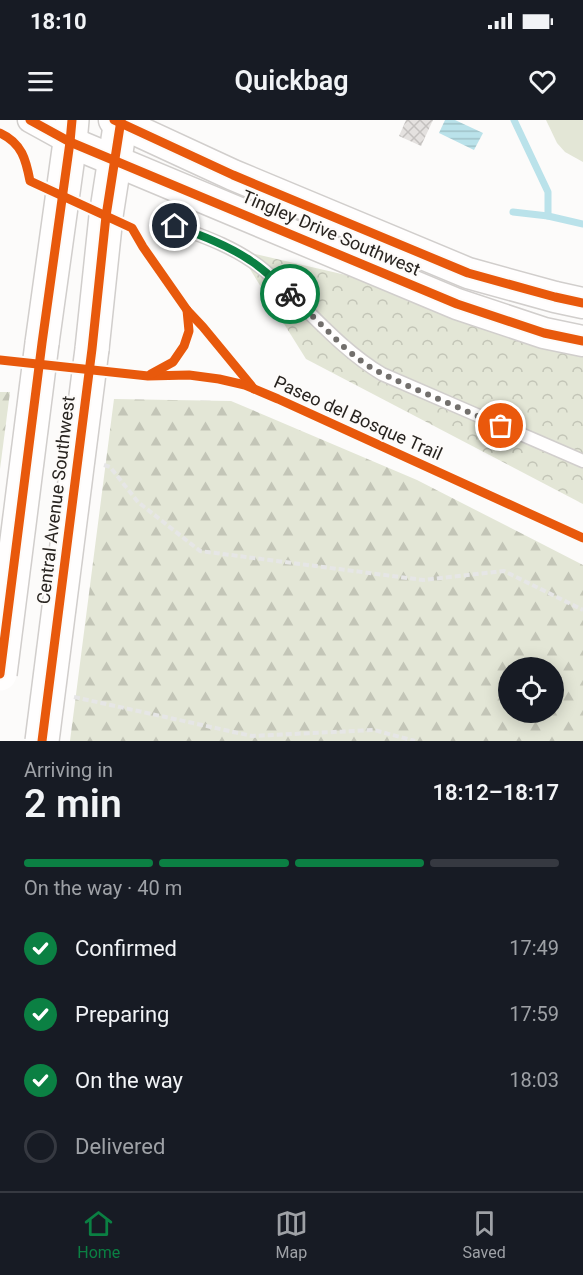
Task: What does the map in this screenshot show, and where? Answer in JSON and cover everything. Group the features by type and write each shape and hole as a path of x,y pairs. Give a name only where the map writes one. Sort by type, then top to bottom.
{"main road":[{"name":"Central Avenue Southwest","path":"42,741 92,349 118,121"},
{"path":"0,674 71,131"}],"street":[{"path":"30,120 71,131"},
{"name":"Tingley Drive Southwest","path":"118,121 233,175 468,273 583,303"},
{"name":"Tingley Drive Southwest","path":"71,131 114,161 457,304 544,333 583,341"}],"lane":[{"path":"175,226 202,236 250,260 293,297 344,347 382,374 583,460"}],"path":[{"path":"110,467 138,502 200,551 423,579 504,571 583,610"},
{"path":"67,696 252,736 374,730 415,741"}],"green space":[{"path":"546,120 583,120 583,162 565,152 557,143"},
{"path":"238,250 583,330 583,504 306,359"},
{"path":"0,392 10,392 0,469"},
{"path":"114,399 231,401 417,480 583,565 583,741 70,741"}],"water":[{"path":"445,120 455,120 483,133 474,150 439,133"}],"building":[{"path":"406,120 433,120 421,146 399,136"}],"waterway":[{"path":"514,120 548,192 548,216"},
{"path":"513,212 548,216 583,224"}],"cycle path":[{"path":"30,120 70,142 457,304 544,333 583,341"},
{"path":"0,674 72,120"},
{"path":"114,120 233,175 468,273 583,303"},
{"path":"42,741 92,349 106,216 121,120"},
{"path":"0,133 13,142 22,153 30,181 132,228 187,310 254,389"},
{"path":"151,374 173,362 184,346 189,331 187,310"},
{"name":"Paseo del Bosque Trail","path":"0,360 148,376 189,375 245,385 583,538"}],"way so far":[{"path":"290,294 344,347 373,369 501,426"}],"route":[{"path":"175,226 233,250 250,260 290,294"}]}
